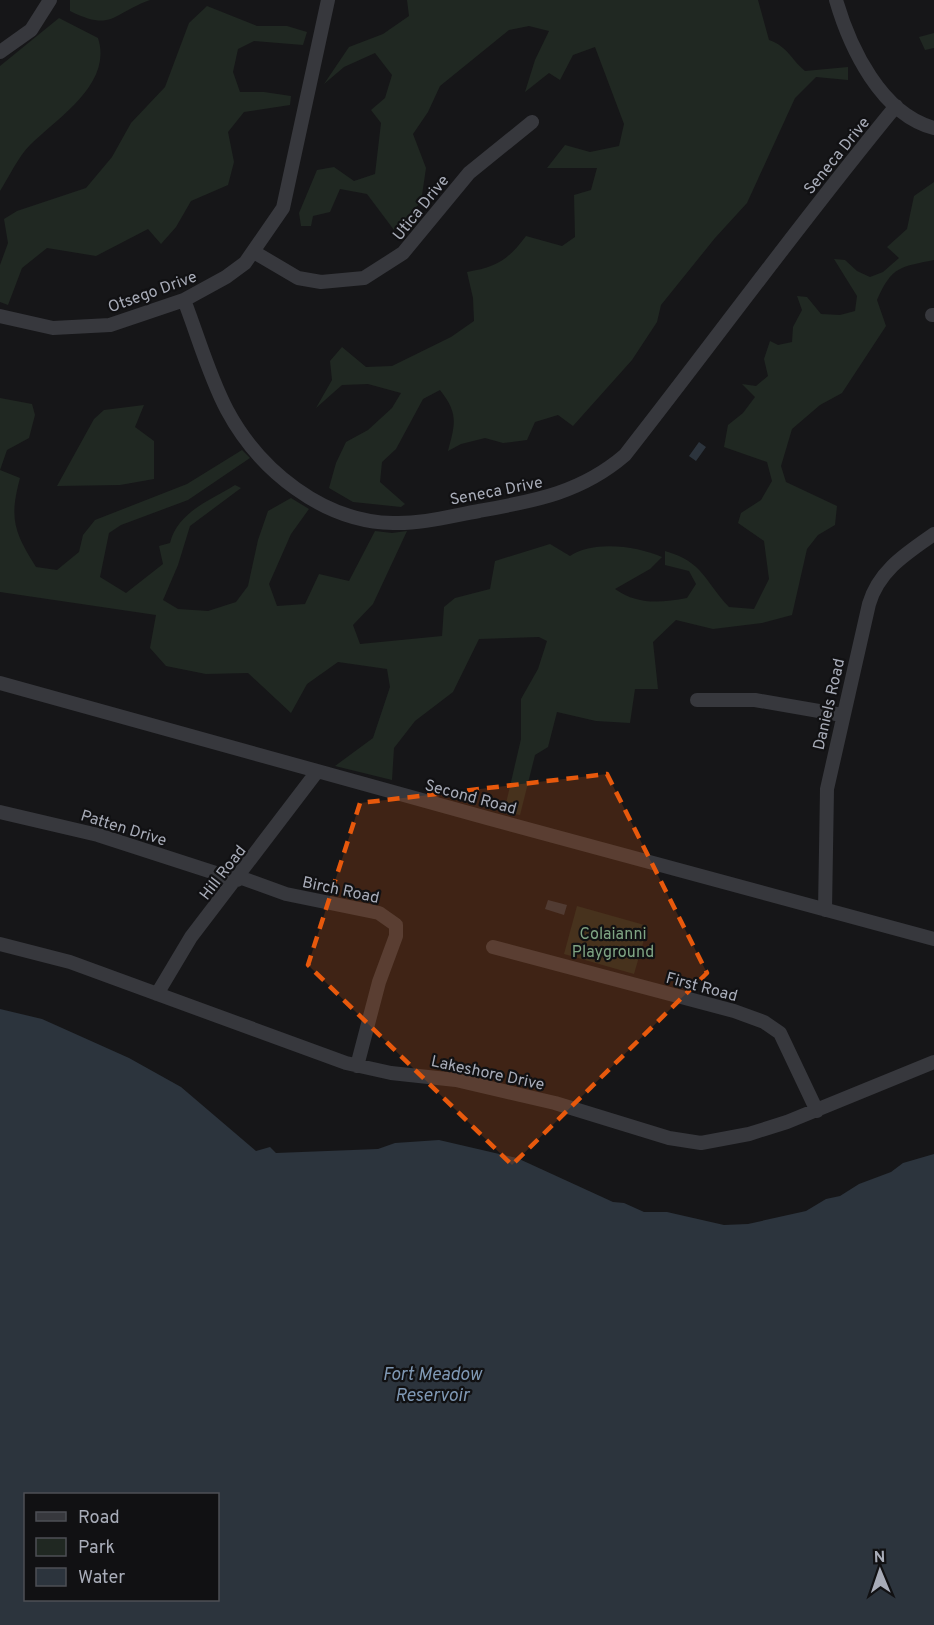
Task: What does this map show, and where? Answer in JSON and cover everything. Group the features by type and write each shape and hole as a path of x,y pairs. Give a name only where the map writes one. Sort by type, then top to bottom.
{"street":[{"path":"0,52 31,30 50,0"},
{"name":"Otsego Drive","path":"0,316 52,328 91,328 127,320 184,300 226,277 244,264 283,208 290,187 328,0"},
{"path":"836,0 856,55 896,106 911,119 934,128"},
{"name":"Seneca Drive","path":"184,300 227,409 258,455 298,490 344,514 392,523 428,520 536,501 563,492 603,473 625,455 743,304 834,182 896,106"},
{"name":"Utica Drive","path":"254,252 298,278 321,282 364,278 403,253 469,173 532,122"},
{"name":"Daniels Road","path":"825,910 825,802 842,715 868,604 875,586 894,564 934,534"},
{"name":"Second Road","path":"0,683 316,773 934,939"},
{"path":"697,700 755,700 842,715"},
{"name":"Hill Road","path":"157,994 182,951 316,773"},
{"name":"Patten Drive","path":"0,812 98,836 238,878"},
{"name":"Birch Road","path":"238,878 286,894 379,913 396,924 396,936 380,982 357,1066"},
{"name":"Lakeshore Drive","path":"0,944 52,957 357,1066 391,1073 456,1080 555,1103 686,1142 713,1142 749,1134 817,1111 934,1062"},
{"name":"First Road","path":"494,947 734,1011 764,1022 786,1041 817,1111"}],"highlighted area":[{"path":"607,774 707,973 512,1165 308,965 360,803"}],"green space":[{"path":"70,0 150,0 112,19 95,20 70,11"},
{"path":"407,0 758,0 769,40 785,49 805,71 848,67 848,80 816,77 795,98 747,203 715,238 661,305 657,322 632,360 573,426 558,415 535,422 527,440 503,443 485,438 461,444 448,451 454,426 450,406 440,390 423,399 396,449 382,462 380,482 405,504 401,507 353,502 329,488 336,463 346,442 368,430 392,408 401,393 368,384 342,385 316,408 332,380 330,361 342,347 366,367 392,366 451,337 474,321 473,298 467,272 486,268 501,261 526,236 562,246 575,237 574,195 591,190 597,168 547,168 565,145 590,152 619,146 624,124 595,47 573,55 560,80 549,73 525,92 535,60 549,31 529,26 509,30 440,86 428,112 413,134 426,168 421,202 394,230 367,194 340,189 330,212 313,216 311,226 301,226 299,213 317,170 334,167 354,181 375,174 381,123 371,110 385,98 392,75 375,53 344,67 324,84 349,47 383,34 409,16"},
{"path":"207,6 257,26 287,26 307,32 303,45 254,41 238,49 233,72 240,92 264,92 291,96 290,105 244,112 228,132 234,162 228,185 191,201 176,227 161,244 148,229 96,256 47,248 22,268 8,305 0,302 0,265 8,243 4,219 17,211 86,188 112,157 131,123 165,87 189,23"},
{"path":"59,18 98,38 100,55 98,70 80,99 26,150 0,191 0,66"},
{"path":"934,33 934,48 925,50 919,37"},
{"path":"934,182 934,260 905,267 887,280 877,300 886,326 842,393 820,405 792,429 781,466 786,482 837,506 835,525 818,535 807,549 792,615 762,623 713,629 676,620 653,642 658,689 635,689 630,723 596,721 557,712 548,747 535,755 520,815 504,812 521,739 521,699 538,669 547,641 539,637 479,639 453,692 415,721 394,748 392,780 335,766 373,738 390,687 387,669 338,662 307,684 291,713 248,673 206,674 166,666 150,648 156,615 0,592 0,470 20,478 14,515 18,534 29,555 36,567 57,570 79,552 83,535 95,520 187,484 242,450 250,458 188,500 121,525 109,533 100,577 126,593 163,564 159,546 170,543 174,532 187,515 235,485 241,488 190,526 178,565 163,600 178,609 208,611 236,602 248,586 258,540 268,511 291,498 309,509 291,534 269,584 277,606 305,604 319,574 349,581 375,531 392,533 407,531 373,604 353,625 360,644 442,636 444,607 455,598 490,589 495,561 550,544 570,556 591,548 616,546 662,557 650,569 615,589 632,598 650,601 687,598 696,584 689,571 665,565 665,551 678,555 702,573 729,607 754,609 769,579 764,541 738,523 741,513 761,500 772,481 767,462 724,447 728,425 743,413 755,397 742,384 756,386 768,376 764,359 770,341 778,345 792,342 793,327 802,310 797,296 807,297 821,314 840,315 855,311 857,296 834,259 845,260 857,271 870,277 883,272 899,258 887,247 907,229 914,196"},
{"path":"0,398 32,404 35,415 29,438 7,450 0,470"},
{"path":"144,405 135,427 154,441 154,479 120,485 57,486 94,419 104,410"},
{"name":"Colaianni Playground","path":"577,906 648,926 634,974 564,954"}],"water":[{"path":"699,442 706,447 696,461 689,456"},
{"path":"548,900 567,905 564,915 545,909"},
{"name":"Fort Meadow Reservoir","path":"0,1009 42,1019 129,1058 181,1087 256,1151 270,1147 276,1153 378,1149 395,1143 439,1140 517,1158 613,1202 624,1203 644,1212 667,1212 724,1225 748,1224 806,1211 826,1199 840,1196 859,1184 891,1172 903,1163 934,1154 934,1625 0,1625"}]}
